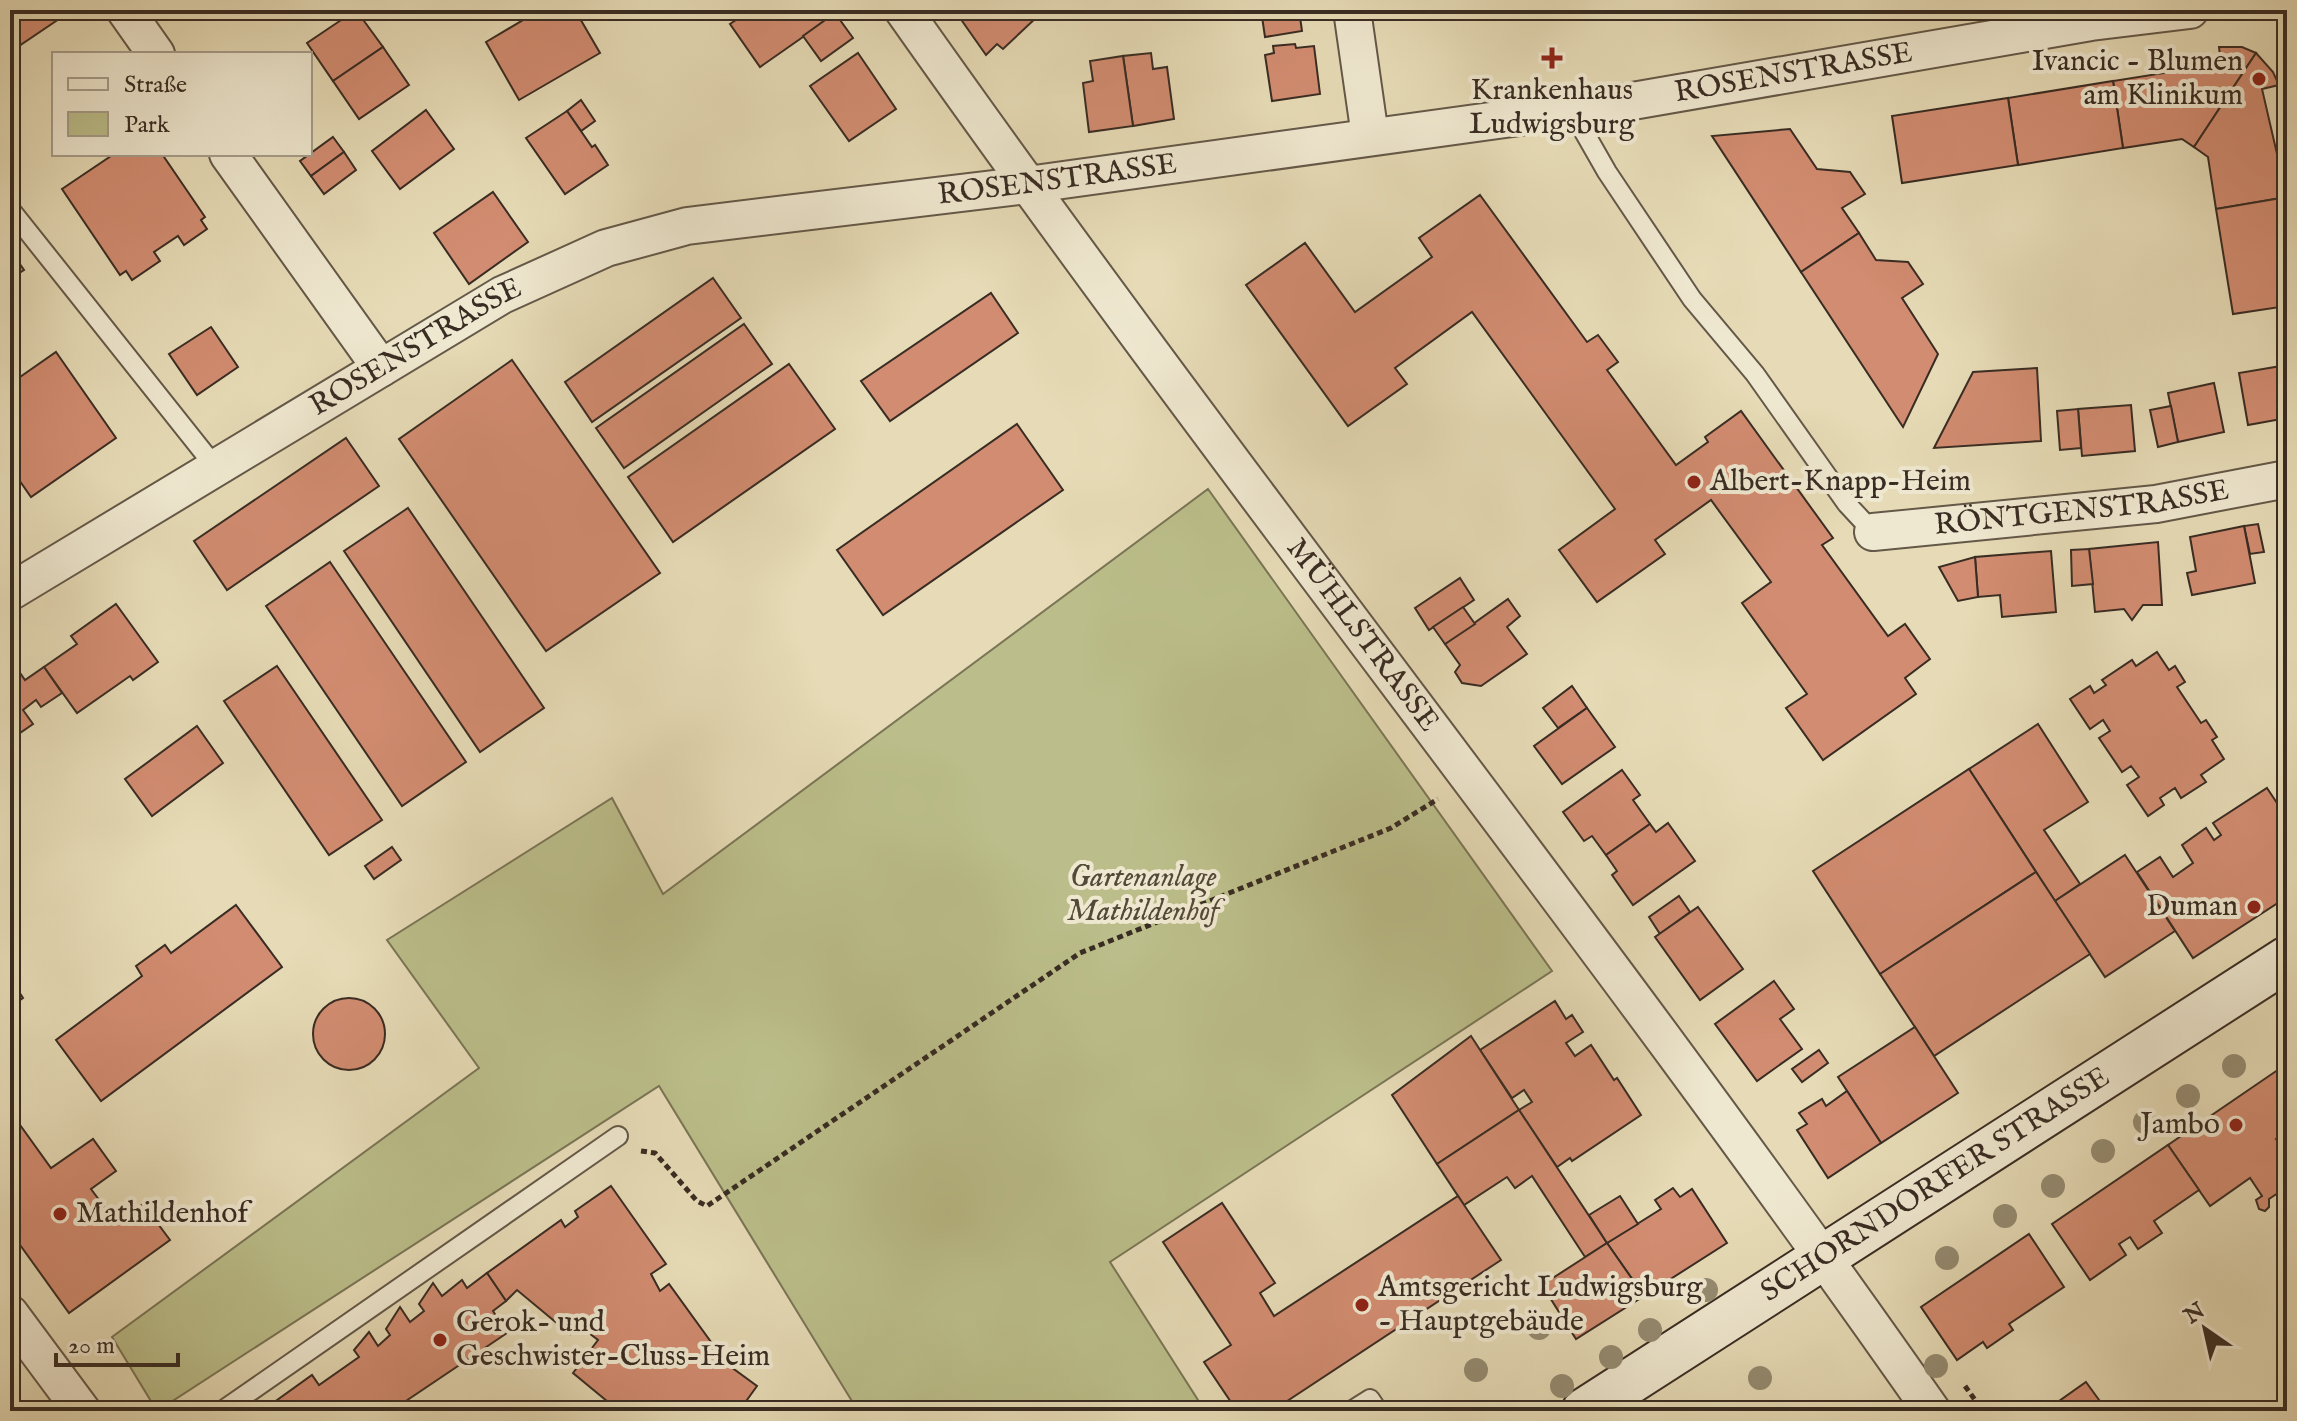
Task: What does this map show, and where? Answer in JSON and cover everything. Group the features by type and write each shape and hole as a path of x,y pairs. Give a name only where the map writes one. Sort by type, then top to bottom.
{"main road":[{"name":"SCHORNDORFER STRASSE","path":"1584,1411 2287,959"}],"street":[{"path":"125,10 155,52"},
{"name":"MÜHLSTRASSE","path":"903,10 1027,185 1824,1257 1932,1411"},
{"path":"1352,10 1370,136"},
{"name":"ROSENSTRASSE","path":"10,592 502,295 606,248 687,226 1027,185 1571,109 2091,22 2190,10"},
{"path":"229,156 381,368"},
{"name":"RÖNTGENSTRASSE","path":"1873,532 2156,504 2287,479"},
{"path":"10,1314 82,1411"}],"lane":[{"path":"1571,109 1623,198 1692,299 1755,374 1847,504 1873,532"},
{"path":"10,209 216,468"},
{"path":"222,1411 623,1143"},
{"path":"1351,1411 1370,1399 1378,1411"}],"path":[{"path":"623,1143 655,1153 697,1201 707,1206 1080,953 1391,828 1469,779"}],"green space":[{"name":"Gartenanlage Mathildenhof","path":"1208,489 1552,971 1110,1262 1205,1411 858,1411 659,1086 157,1411 112,1337 479,1068 387,940 612,798 663,894"}],"building":[{"path":"10,10 53,10 59,19 10,52"},
{"path":"356,10 383,47 333,81 307,43"},
{"path":"540,10 575,10 600,53 519,100 486,42"},
{"path":"751,10 824,10 830,18 760,67 730,24"},
{"path":"970,10 1035,10 1038,16 1003,49 997,44 986,55 960,18"},
{"path":"1261,10 1299,10 1302,31 1265,37"},
{"path":"835,13 853,38 821,61 803,36"},
{"path":"1295,44 1296,48 1314,46 1320,94 1272,101 1265,55 1274,53 1273,46"},
{"path":"383,47 409,85 359,119 333,81"},
{"path":"2219,47 2242,47 2256,53 2194,147 2182,139 2123,148 2113,81 2221,64"},
{"path":"858,53 896,109 849,141 810,86"},
{"path":"1151,53 1153,69 1167,67 1174,119 1133,126 1123,56"},
{"path":"2256,53 2273,72 2279,85 2262,89 2287,197 2216,209 2208,157 2194,147"},
{"path":"1123,56 1133,126 1089,132 1083,83 1093,81 1090,61"},
{"path":"2113,81 2123,148 2018,165 2008,98"},
{"path":"2008,98 2018,165 1902,183 1892,116"},
{"path":"581,100 595,121 581,131 567,111"},
{"path":"426,110 454,149 400,189 372,151"},
{"path":"567,111 608,165 565,194 526,138"},
{"path":"1790,129 1817,169 1850,172 1865,194 1842,208 1859,233 1801,272 1712,136"},
{"path":"333,137 344,152 311,176 300,161 312,156 312,152"},
{"path":"344,152 356,170 324,194 311,176"},
{"path":"111,156 163,156 205,217 201,220 207,229 184,245 178,236 154,252 160,261 132,280 126,271 120,275 62,189"},
{"path":"493,192 528,242 469,284 434,233"},
{"name":"Albert-Knapp-Heim","path":"1480,195 1587,342 1598,335 1618,362 1607,370 1676,465 1708,442 1705,437 1741,411 1833,538 1822,545 1888,636 1905,624 1930,659 1905,678 1916,694 1823,760 1786,708 1807,694 1742,603 1771,582 1711,500 1655,540 1665,554 1597,602 1559,550 1615,509 1472,312 1395,368 1407,384 1348,426 1246,285 1305,243 1355,312 1432,257 1419,238"},
{"path":"2287,197 2287,306 2233,314 2216,209"},
{"path":"1859,233 1876,260 1908,262 1923,284 1902,298 1938,354 1903,427 1801,272"},
{"path":"10,250 24,270 10,279"},
{"path":"713,278 741,318 592,422 565,382"},
{"path":"991,293 1018,333 890,421 861,381"},
{"path":"744,324 772,364 624,468 596,428"},
{"path":"211,327 238,367 197,395 169,354"},
{"path":"56,352 116,438 31,497 10,467 10,384"},
{"path":"512,360 660,573 546,651 399,439"},
{"path":"789,364 835,429 673,542 628,477"},
{"path":"2287,365 2287,418 2248,425 2239,373"},
{"path":"2037,368 2041,441 1934,448 1973,372"},
{"path":"2214,383 2224,432 2178,442 2168,393"},
{"path":"2131,405 2135,451 2082,456 2078,409"},
{"path":"2171,406 2178,442 2158,447 2150,410"},
{"path":"2078,409 2081,448 2060,450 2057,411"},
{"path":"1017,424 1063,490 883,615 837,550"},
{"path":"346,438 379,486 227,590 194,541"},
{"path":"408,508 544,708 480,752 344,551"},
{"path":"2258,524 2264,552 2250,554 2244,526"},
{"path":"2244,526 2255,583 2192,595 2187,573 2196,571 2190,537"},
{"path":"2158,542 2162,605 2143,605 2132,620 2124,609 2095,612 2089,549"},
{"path":"2089,549 2093,584 2072,586 2071,550"},
{"path":"2051,551 2056,612 2002,617 2000,595 1978,597 1975,557"},
{"path":"1975,557 1978,597 1958,601 1939,567"},
{"path":"330,562 466,762 402,806 266,606"},
{"path":"1460,578 1474,600 1429,630 1415,608"},
{"path":"1508,599 1520,616 1507,627 1527,654 1481,686 1462,683 1455,672 1460,665 1445,644"},
{"path":"116,604 158,662 133,680 130,676 77,713 44,667 77,644 71,636"},
{"path":"1463,607 1475,624 1445,644 1433,627"},
{"path":"2157,652 2169,670 2175,666 2185,682 2177,687 2201,723 2206,720 2217,737 2212,740 2224,759 2201,775 2206,782 2181,798 2175,788 2160,798 2164,805 2148,816 2127,785 2139,777 2131,766 2122,772 2099,738 2110,731 2103,720 2090,729 2070,699 2090,686 2094,693 2106,685 2102,680 2132,660 2136,666"},
{"path":"277,666 382,820 329,855 224,701"},
{"path":"44,667 62,693 41,707 36,700 23,710 33,724 17,735 10,725 10,676 18,670 25,680"},
{"path":"1572,686 1587,708 1558,728 1543,708"},
{"path":"1587,708 1615,747 1562,784 1534,746"},
{"path":"2038,724 2088,802 2044,830 2080,884 2055,901 1969,769"},
{"path":"197,726 223,763 152,816 125,779"},
{"path":"1969,769 2036,872 1880,974 1813,871"},
{"path":"1622,770 1640,795 1633,800 1650,824 1606,855 1592,836 1584,841 1563,812"},
{"path":"2267,788 2287,818 2287,897 2193,958 2137,872 2160,857 2173,877 2193,863 2182,845 2206,828 2214,840 2221,835 2213,823"},
{"path":"1668,823 1695,861 1633,905 1612,875 1617,871 1606,855 1650,824 1656,832"},
{"path":"392,847 401,860 374,879 365,866"},
{"path":"2125,855 2175,931 2105,977 2055,901"},
{"path":"2036,872 2090,954 1934,1056 1880,974"},
{"path":"1679,896 1690,912 1660,934 1649,917"},
{"path":"236,905 282,967 101,1101 56,1040 142,976 136,966 165,945 171,953"},
{"path":"1698,907 1743,969 1700,1000 1655,937"},
{"path":"1774,981 1794,1009 1780,1019 1802,1049 1757,1081 1715,1024"},
{"path":"14,984 23,998 10,1007 10,987"},
{"path":"349,998 375,1008 385,1034 375,1060 349,1070 323,1060 313,1034 323,1008"},
{"path":"1555,1001 1566,1019 1572,1015 1583,1032 1566,1043 1575,1056 1591,1045 1641,1115 1572,1161 1570,1158 1557,1167 1519,1110 1532,1102 1524,1090 1512,1098 1480,1050"},
{"path":"1915,1027 1958,1093 1881,1143 1838,1077"},
{"path":"1471,1036 1519,1110 1437,1164 1392,1095"},
{"path":"1819,1050 1828,1063 1802,1082 1792,1069"},
{"path":"2285,1065 2287,1132 2276,1139 2285,1152 2287,1150 2287,1187 2269,1199 2269,1207 2265,1211 2259,1209 2256,1200 2262,1196 2250,1178 2210,1206 2168,1145"},
{"path":"1847,1091 1881,1143 1828,1178 1797,1130 1807,1124 1799,1113 1822,1099 1826,1106"},
{"path":"1519,1110 1607,1243 1585,1257 1532,1176 1515,1188 1507,1177 1464,1205 1437,1164"},
{"name":"Mathildenhof","path":"10,1111 51,1168 93,1139 116,1171 91,1189 117,1224 143,1204 170,1240 69,1313 10,1231"},
{"path":"2168,1145 2199,1190 2154,1221 2162,1233 2138,1249 2130,1237 2119,1244 2126,1255 2090,1280 2052,1224"},
{"path":"611,1186 666,1264 651,1274 660,1291 669,1284 727,1364 757,1386 739,1411 619,1411 573,1373 598,1340 577,1324 570,1334 517,1290 506,1301 487,1273 561,1220 565,1227 578,1217 575,1211"},
{"path":"1673,1188 1680,1197 1692,1189 1727,1243 1644,1296 1607,1243 1661,1209 1655,1200"},
{"name":"Amtsgericht Ludwigsburg - Hauptgebäude","path":"1458,1196 1501,1260 1272,1411 1237,1411 1204,1362 1231,1345 1163,1242 1222,1203 1275,1283 1260,1293 1274,1316"},
{"path":"1620,1196 1638,1224 1607,1243 1589,1215"},
{"path":"2029,1234 2064,1287 2009,1324 2013,1330 1987,1348 1983,1342 1957,1360 1921,1307"},
{"path":"1607,1243 1644,1296 1576,1339 1542,1285"},
{"name":"Gerok- und Geschwister-Cluss-Heim","path":"487,1273 506,1301 493,1311 507,1333 391,1411 279,1411 273,1403 312,1375 319,1385 359,1357 354,1350 369,1332 378,1346 390,1335 386,1329 400,1307 410,1322 424,1311 419,1304 433,1283 442,1296 462,1280 467,1288"},
{"path":"2086,1382 2107,1411 2045,1411"}],"place":[{"name":"Krankenhaus Ludwigsburg","path":"1552,58"},
{"name":"Ivancic - Blumen am Klinikum","path":"2259,79"},
{"name":"Albert-Knapp-Heim","path":"1694,482"},
{"name":"Duman","path":"2254,907"},
{"name":"Jambo","path":"2236,1125"},
{"name":"Mathildenhof","path":"60,1214"},
{"name":"Amtsgericht Ludwigsburg - Hauptgebäude","path":"1362,1305"},
{"name":"Gerok- und Geschwister-Cluss-Heim","path":"440,1340"}]}
